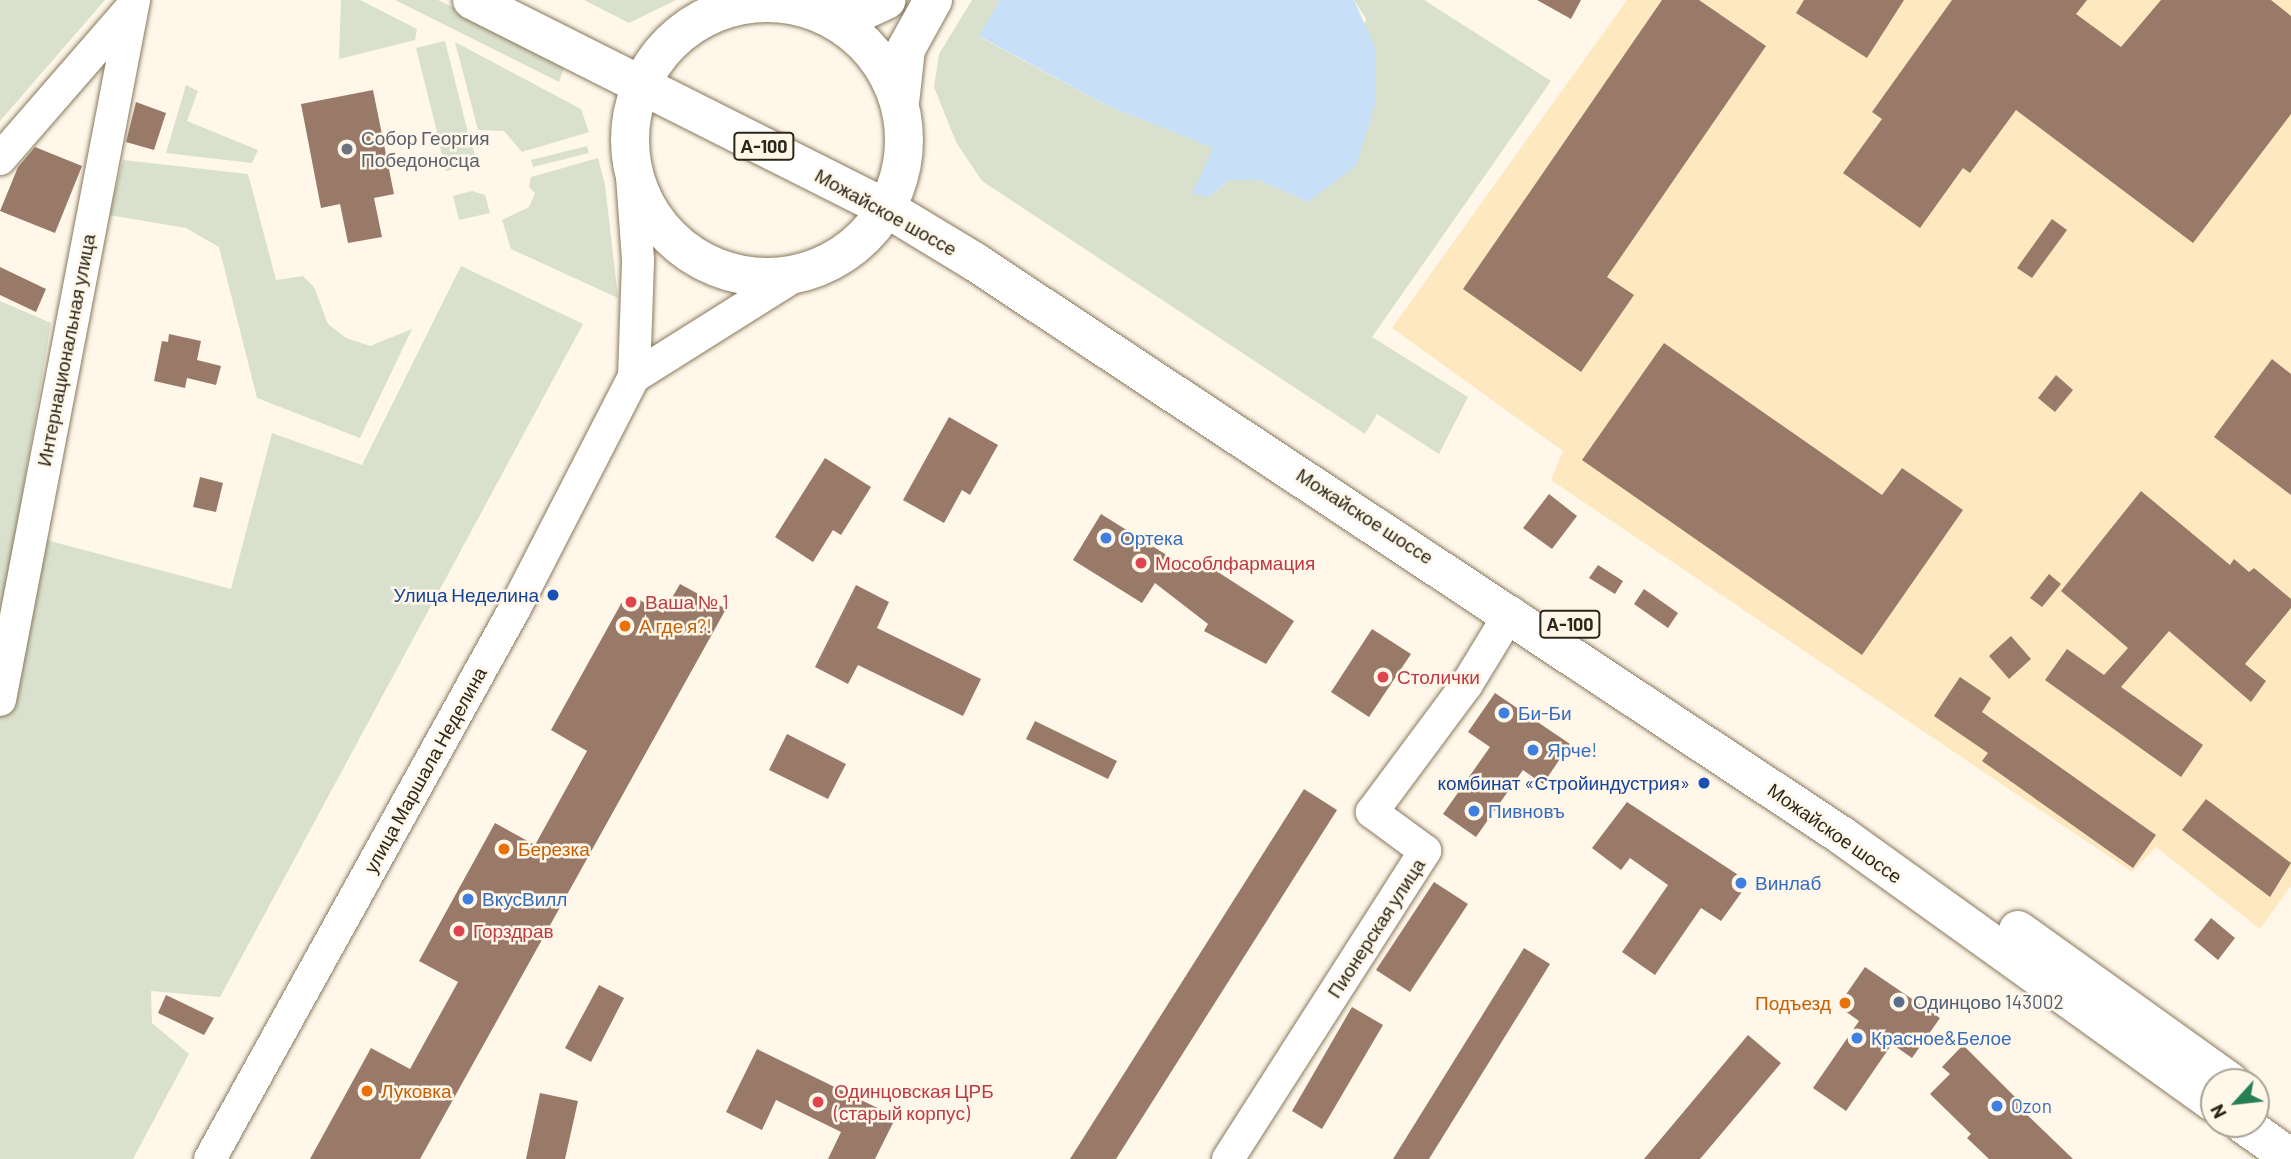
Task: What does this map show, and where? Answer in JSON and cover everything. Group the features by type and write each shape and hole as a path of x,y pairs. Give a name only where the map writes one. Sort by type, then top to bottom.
{"main road":[{"name":"Можайское шоссе","path":"472,0 647,75"},
{"name":"Можайское шоссе","path":"520,0 647,75 1079,298 1830,798 2210,1068"},
{"path":"886,0 852,16 820,13 781,3 740,5 702,18 670,43 647,75 631,117 631,162 655,219 689,254 722,271 759,278 796,275 853,248 891,199 905,135 900,103 906,49 933,0"},
{"path":"820,13 870,49 900,103"},
{"name":"Можайское шоссе","path":"891,199 1841,835 2200,1093"},
{"path":"2270,1111 2291,1126"},
{"path":"2263,1138 2291,1158"}],"street":[{"path":"0,159 134,3"},
{"name":"Интернациональная улица","path":"0,700 134,3"},
{"path":"631,162 638,260 634,377"},
{"path":"634,377 796,275"},
{"name":"улица Маршала Неделина","path":"210,1159 514,610 634,377"},
{"name":"Пионерская улица","path":"1228,1159 1425,851 1372,812 1467,684 1511,612"}],"shaded area":[{"path":"1627,0 2291,0 2291,886 2260,929 2156,847 2132,872 1551,480 1563,451 1392,328"}],"green space":[{"path":"0,0 105,0 0,121"},
{"path":"341,0 360,0 417,29 415,40 339,59"},
{"path":"395,0 438,0 566,62 559,82"},
{"path":"584,0 676,0 629,23"},
{"path":"972,0 1000,0 980,37 1106,105 1214,148 1193,193 1209,197 1229,180 1258,180 1308,202 1366,19 1354,0 1424,0 1551,81 1372,337 1468,397 1439,454 1377,414 1365,434 982,181 956,142 934,87 939,54"},
{"path":"445,41 468,133 439,140 416,48"},
{"path":"455,42 581,109 589,132 522,152 504,131 478,130"},
{"path":"186,85 198,91 187,121 258,150 252,163 166,153"},
{"path":"471,139 475,157 466,166 446,171 440,147"},
{"path":"587,146 589,153 533,167 531,160"},
{"path":"598,158 605,185 618,298 511,249 502,220 529,207 535,193 529,187 531,177"},
{"path":"123,160 248,174 276,280 303,276 314,287 328,324 346,338 370,346 412,329 360,438 257,398 219,247 186,228 109,215"},
{"path":"472,191 485,195 490,213 459,220 453,196"},
{"path":"461,266 583,324 220,997 151,991 152,1023 189,1054 133,1159 0,1159 0,301 51,323 16,532 231,589 272,433 362,465"}],"water":[{"path":"1000,0 1354,0 1376,50 1375,105 1356,166 1308,202 1258,180 1229,180 1209,197 1192,194 1213,148 1106,105 979,36"}],"building":[{"path":"1537,0 1581,0 1571,19"},
{"path":"1662,0 1699,0 1766,46 1607,277 1634,295 1581,372 1463,289"},
{"path":"1804,0 1904,0 1867,58 1796,13"},
{"path":"1952,0 2087,0 2076,14 2121,47 2161,0 2271,0 2291,16 2291,114 2193,243 2016,110 1970,173 1963,168 1920,228 1843,173 1882,119 1872,112"},
{"name":"Собор Георгия Победоносца","path":"373,90 394,194 374,198 382,237 348,243 340,204 321,208 301,104"},
{"path":"136,102 166,113 154,150 126,142"},
{"path":"35,147 82,166 55,233 0,211 18,167"},
{"path":"2052,219 2067,230 2032,278 2017,268"},
{"path":"0,267 46,289 36,312 0,295"},
{"path":"169,334 201,341 197,360 221,366 216,385 187,378 185,388 154,381 162,341 168,342"},
{"path":"1664,343 1882,495 1902,468 1963,510 1862,655 1582,460"},
{"path":"2272,359 2291,374 2291,495 2214,437"},
{"path":"2056,375 2073,390 2055,412 2038,398"},
{"path":"949,417 998,445 970,495 962,490 944,523 903,500"},
{"path":"825,458 871,487 841,535 833,530 813,562 775,537"},
{"path":"200,477 223,483 216,512 193,507"},
{"path":"2141,491 2230,565 2234,559 2249,572 2254,568 2291,599 2291,608 2245,664 2266,681 2251,702 2169,631 2121,687 2203,745 2181,777 2045,680 2067,649 2104,675 2128,648 2061,591"},
{"path":"1549,494 1577,516 1552,549 1523,528"},
{"path":"1101,514 1189,569 1196,558 1294,621 1266,664 1204,631 1208,624 1155,583 1142,603 1073,560"},
{"path":"1598,565 1623,581 1615,594 1589,578"},
{"path":"2049,574 2061,584 2042,607 2030,598"},
{"path":"680,584 726,609 420,1159 310,1159 371,1048 410,1069 458,982 419,961 495,823 535,845 587,751 551,730 627,593 663,613"},
{"path":"856,585 889,602 877,628 981,679 963,716 858,665 848,684 815,667"},
{"path":"1644,589 1678,613 1668,628 1634,604"},
{"path":"1372,629 1411,654 1369,717 1331,692"},
{"path":"2011,636 2031,659 2009,679 1989,656"},
{"path":"1960,677 1991,698 1982,712 2156,835 2133,868 1982,761 1988,753 1934,716"},
{"path":"1495,693 1570,744 1543,784 1523,770 1476,837 1443,814 1490,747 1468,732"},
{"path":"1035,721 1117,761 1108,779 1026,739"},
{"path":"787,734 846,764 828,799 769,770"},
{"path":"1304,789 1337,810 1116,1159 1070,1159"},
{"path":"2206,799 2291,863 2270,897 2182,830"},
{"path":"1627,802 1749,882 1721,921 1701,908 1655,975 1622,952 1668,885 1630,858 1621,870 1592,848"},
{"path":"1434,882 1468,904 1410,992 1376,970"},
{"path":"2211,918 2235,938 2218,960 2194,940"},
{"path":"1524,948 1550,964 1429,1159 1393,1159"},
{"path":"1865,967 1940,1018 1912,1058 1892,1044 1846,1111 1813,1088 1859,1021 1838,1006"},
{"path":"599,985 624,998 591,1062 565,1048"},
{"path":"166,995 214,1018 204,1035 158,1013"},
{"path":"1352,1007 1383,1025 1322,1129 1292,1111"},
{"path":"1748,1035 1781,1063 1700,1159 1644,1159"},
{"path":"1963,1045 2022,1104 2018,1106 2073,1159 1989,1159 1967,1138 1971,1134 1930,1094 1950,1074 1942,1067"},
{"path":"757,1049 896,1117 875,1159 828,1159 841,1132 776,1100 762,1130 726,1112"},
{"path":"540,1093 578,1101 565,1159 526,1159"}],"place":[{"name":"Собор Георгия Победоносца","path":"347,149"},
{"name":"Ортека","path":"1106,538"},
{"name":"Мособлфармация","path":"1141,563"},
{"name":"Улица Неделина","path":"553,595"},
{"name":"Ваша № 1","path":"631,602"},
{"name":"А где я?!","path":"625,626"},
{"name":"Столички","path":"1383,677"},
{"name":"Би-Би","path":"1504,713"},
{"name":"Ярче!","path":"1533,750"},
{"name":"комбинат «Стройиндустрия»","path":"1704,783"},
{"name":"Пивновъ","path":"1474,811"},
{"name":"Березка","path":"504,849"},
{"name":"Винлаб","path":"1741,883"},
{"name":"ВкусВилл","path":"468,899"},
{"name":"Горздрав","path":"459,931"},
{"name":"Одинцово 143002","path":"1899,1002"},
{"name":"Подъезд","path":"1845,1003"},
{"name":"Красное&Белое","path":"1857,1038"},
{"name":"Луковка","path":"367,1091"},
{"name":"Одинцовская ЦРБ (старый корпус)","path":"818,1102"},
{"name":"Ozon","path":"1997,1106"}]}
